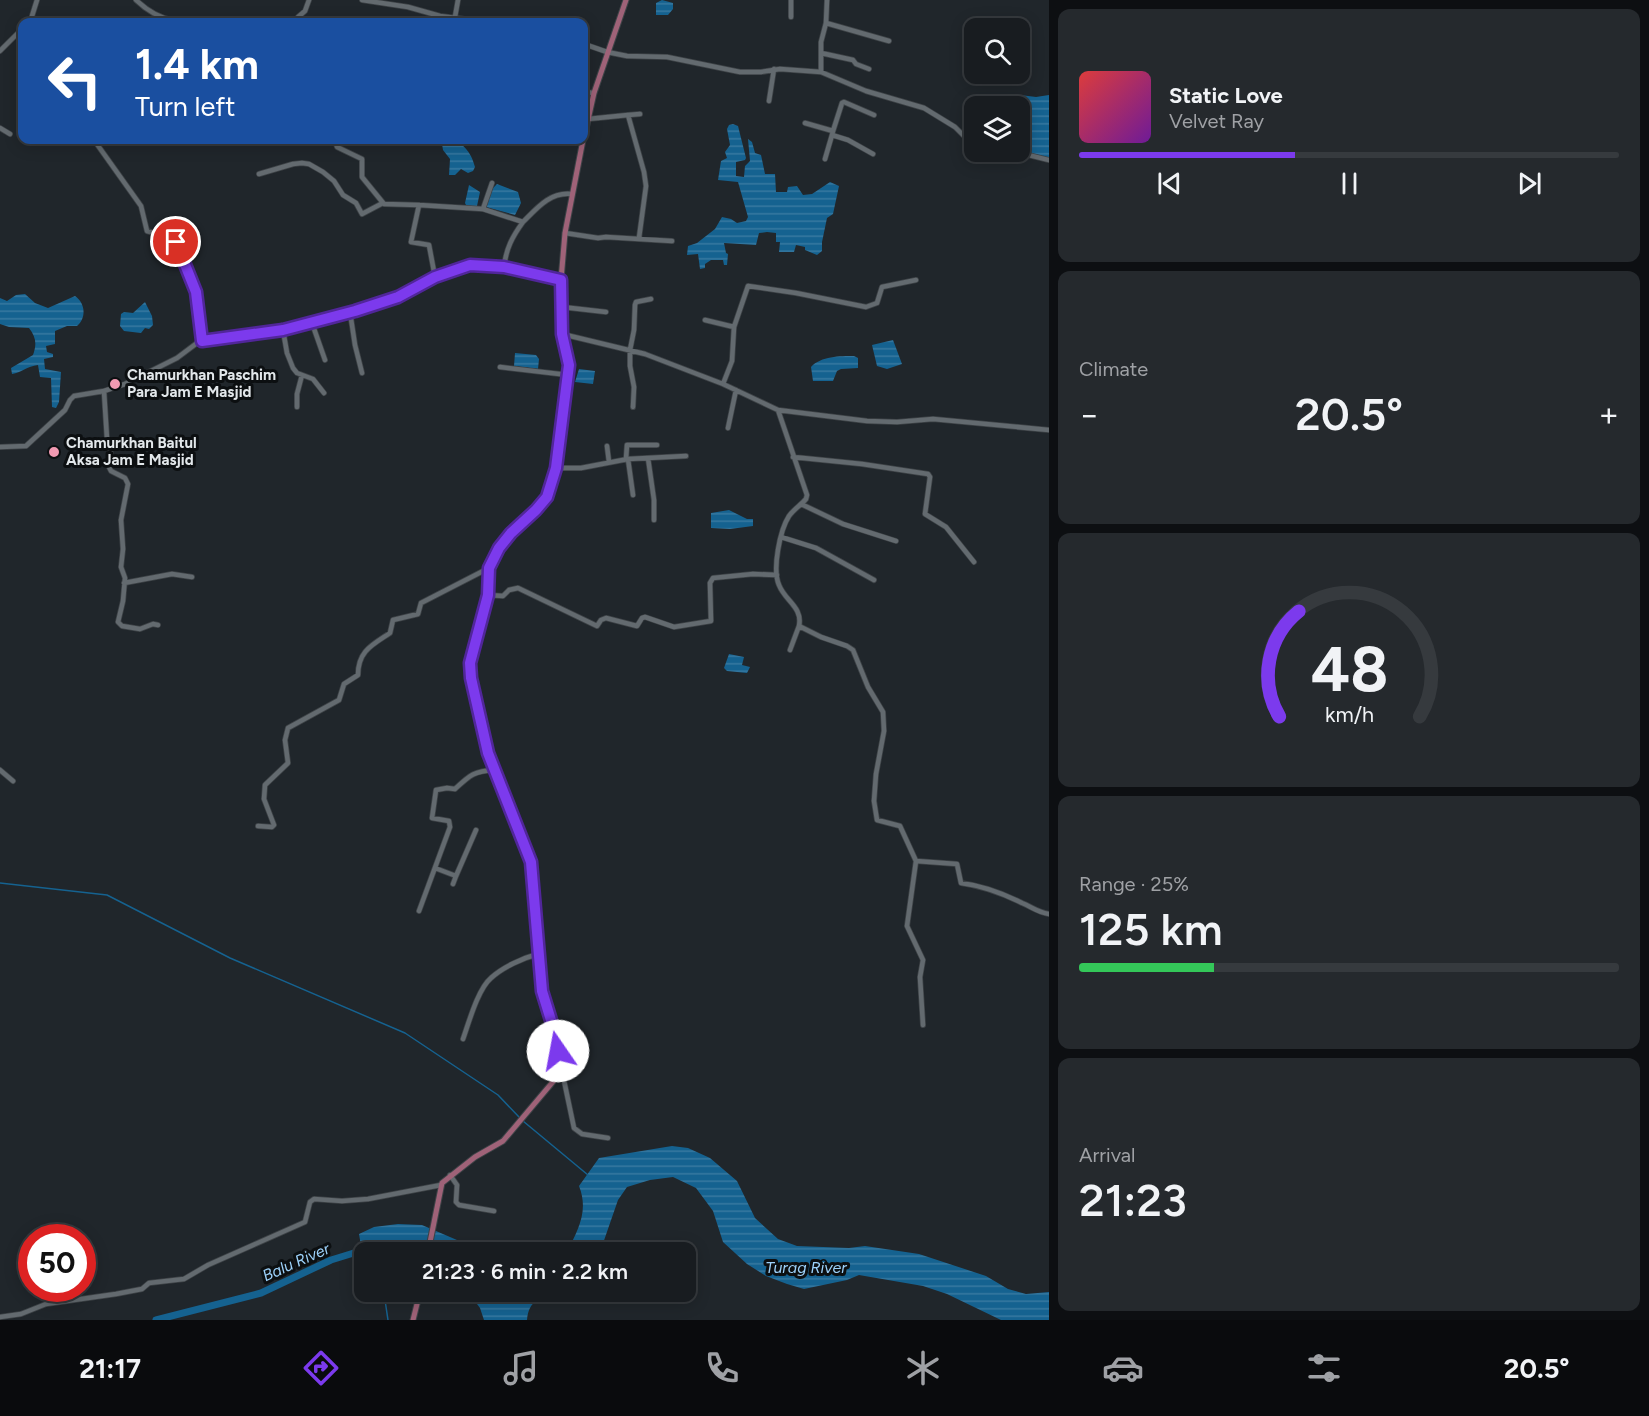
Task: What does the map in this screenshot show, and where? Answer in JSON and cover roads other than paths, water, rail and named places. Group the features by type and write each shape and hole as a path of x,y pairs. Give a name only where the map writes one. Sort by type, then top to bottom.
{"main road":[{"path":"588,119 607,52 626,0"},
{"path":"430,1242 441,1185 450,1175 506,1137 562,1071 554,1030 542,991 531,862 488,753 471,678 473,648 488,595 489,568 499,548 511,533 547,497 556,468 569,365 562,334 561,280 565,233 582,144"},
{"path":"413,1320 418,1302"}],"street":[{"path":"33,18 37,0"},
{"path":"135,0 154,16 164,18"},
{"path":"142,6 145,0"},
{"path":"298,18 305,11 309,0"},
{"path":"362,0 408,7 440,16 463,18"},
{"path":"456,17 458,0"},
{"path":"791,0 791,17"},
{"path":"821,72 821,42 826,23 827,0"},
{"path":"826,23 889,41"},
{"path":"0,51 18,33"},
{"path":"588,45 627,56 668,57 740,72 761,72 774,69 821,72 866,91 924,108 964,135"},
{"path":"821,53 853,60 856,64 869,69"},
{"path":"769,101 774,69"},
{"path":"588,92 594,93"},
{"path":"825,159 844,102 874,115"},
{"path":"588,119 640,114"},
{"path":"628,115 646,186 639,238"},
{"path":"806,123 848,140 873,154"},
{"path":"0,128 10,134"},
{"path":"97,144 141,206 147,231 171,238 176,242 196,292 202,341"},
{"path":"336,144 337,147 362,159 362,177 381,204"},
{"path":"1030,155 1049,160"},
{"path":"259,174 302,163 316,168 329,177 343,195 356,203 362,214 381,204 419,205 483,209 523,222"},
{"path":"483,209 492,183"},
{"path":"504,267 506,252 512,236 523,222 536,208 555,195 571,194"},
{"path":"419,205 411,242 429,244 435,277"},
{"path":"565,233 598,238 672,241"},
{"path":"0,447 26,446 65,410 71,398 125,384 177,358 202,341 283,330 312,323 398,297 435,277 470,265 504,267 561,280"},
{"path":"723,384 732,361 734,327 748,286 803,294 866,308 877,303 882,286 916,280"},
{"path":"633,407 634,387 630,350 634,330 635,304 651,299"},
{"path":"562,307 606,312"},
{"path":"350,312 355,345 363,373"},
{"path":"705,320 734,327"},
{"path":"312,323 325,360"},
{"path":"283,330 291,364 297,373 313,379 324,393"},
{"path":"562,334 630,350 681,367 778,410 867,421 933,419 1049,430"},
{"path":"500,367 568,375"},
{"path":"297,407 297,394 302,375"},
{"path":"728,428 736,390"},
{"path":"104,391 107,439 111,454 109,467 111,471 125,478 128,484 121,520 123,549 121,567 124,582 119,625 140,629 153,624 158,626"},
{"path":"778,410 807,491 806,499 788,517 781,537 777,575 779,587 799,613 799,626 790,650"},
{"path":"633,495 627,445 657,445"},
{"path":"607,446 609,462"},
{"path":"556,468 581,468 627,459 686,456"},
{"path":"793,457 928,474 930,477 925,514 946,527 974,562"},
{"path":"648,458 654,500 654,520"},
{"path":"801,504 843,524 896,541"},
{"path":"781,537 816,548 874,580"},
{"path":"258,826 274,825 264,799 265,785 288,764 285,740 288,728 339,700 344,684 357,677 361,657 372,645 390,633 393,620 418,614 421,603 489,568"},
{"path":"124,582 172,574 192,578"},
{"path":"488,595 503,596 509,590 518,588 597,626 606,618 637,626 645,617 674,627 711,621 710,583 713,578 753,574 777,575"},
{"path":"799,626 853,650 868,687 883,712 884,721 876,774 875,812 879,822 900,826 916,861 907,926 923,960 920,977 923,1025"},
{"path":"0,770 13,781"},
{"path":"419,911 450,824 449,821 432,818 436,790 455,789 471,774 479,771 495,771"},
{"path":"453,884 476,831"},
{"path":"916,861 957,864 962,883 989,888 1026,904 1036,911 1049,914"},
{"path":"435,868 456,876"},
{"path":"463,1039 473,1011 490,978 538,954"},
{"path":"562,1071 574,1128 582,1134 608,1138"},
{"path":"450,1175 457,1185 456,1202 459,1205 494,1210"},
{"path":"0,1317 21,1314 46,1304 142,1289 149,1283 183,1280 208,1265 305,1222 310,1202 314,1198 342,1201 368,1199 441,1185"}],"water":[{"path":"662,0 673,3 673,9 668,15 656,15 656,3"},
{"path":"1049,95 1049,159 1030,153 1030,96"},
{"path":"733,124 738,126 746,158 736,162 736,176 744,177 745,166 750,161 748,139 752,142 755,153 761,155 765,174 775,174 776,192 787,192 788,187 797,186 803,195 812,194 830,182 839,186 833,214 827,218 822,251 817,255 805,250 805,247 796,245 794,252 779,252 780,242 776,242 776,233 767,232 759,233 756,245 724,243 728,254 727,265 724,265 723,260 711,260 705,264 705,268 700,269 698,254 687,255 688,246 697,243 715,229 722,217 737,223 746,221 748,217 738,182 718,180 721,161 727,158 725,152 730,145 727,129"},
{"path":"442,144 460,144 468,151 473,161 475,167 473,171 468,173 461,169 455,175 449,175 450,159 443,150"},
{"path":"497,184 518,192 521,203 515,215 486,207 491,190"},
{"path":"469,185 480,192 477,206 467,207 465,203"},
{"path":"25,294 35,303 48,308 75,296 83,306 82,318 77,326 67,326 55,331 55,344 46,346 47,352 53,354 53,357 44,359 45,369 61,372 59,402 56,408 52,407 51,378 40,377 38,365 12,374 11,368 33,355 35,341 29,328 0,324 0,298 7,301 16,295"},
{"path":"145,302 152,316 153,325 149,329 145,328 141,333 124,331 120,326 121,314 133,313"},
{"path":"893,340 902,364 887,369 877,366 872,345"},
{"path":"515,353 536,355 539,359 538,369 514,366"},
{"path":"854,356 858,358 858,368 837,371 833,381 813,381 811,367 815,363 831,357"},
{"path":"579,369 595,371 593,384 575,382"},
{"path":"729,510 747,519 753,519 753,526 730,529 711,528 711,513"},
{"path":"729,654 744,657 742,665 750,667 747,673 727,671 724,668"},
{"name":"Turag River","path":"672,1146 688,1148 710,1158 737,1181 755,1218 778,1239 797,1246 849,1248 865,1246 919,1254 986,1276 1008,1289 1026,1294 1049,1292 1049,1320 1001,1320 947,1294 923,1286 859,1275 847,1280 804,1289 787,1284 766,1276 747,1264 723,1242 713,1211 696,1188 673,1177 650,1180 627,1187 618,1200 603,1242 572,1242 581,1220 583,1204 579,1186 599,1158"},
{"path":"398,1224 422,1225 462,1242 360,1242 359,1234 374,1227"},
{"path":"476,1302 535,1302 530,1308 527,1320 484,1320"}],"waterway":[{"path":"0,883 107,895 230,958 405,1033 498,1095 519,1117"},
{"path":"523,1121 588,1175"},
{"name":"Balu River","path":"156,1320 261,1293 331,1260 354,1253"},
{"path":"385,1302 388,1320"}],"place":[{"name":"Chamurkhan Paschim Para Jam E Masjid","path":"115,384"},
{"name":"Chamurkhan Baitul Aksa Jam E Masjid","path":"54,452"}]}
